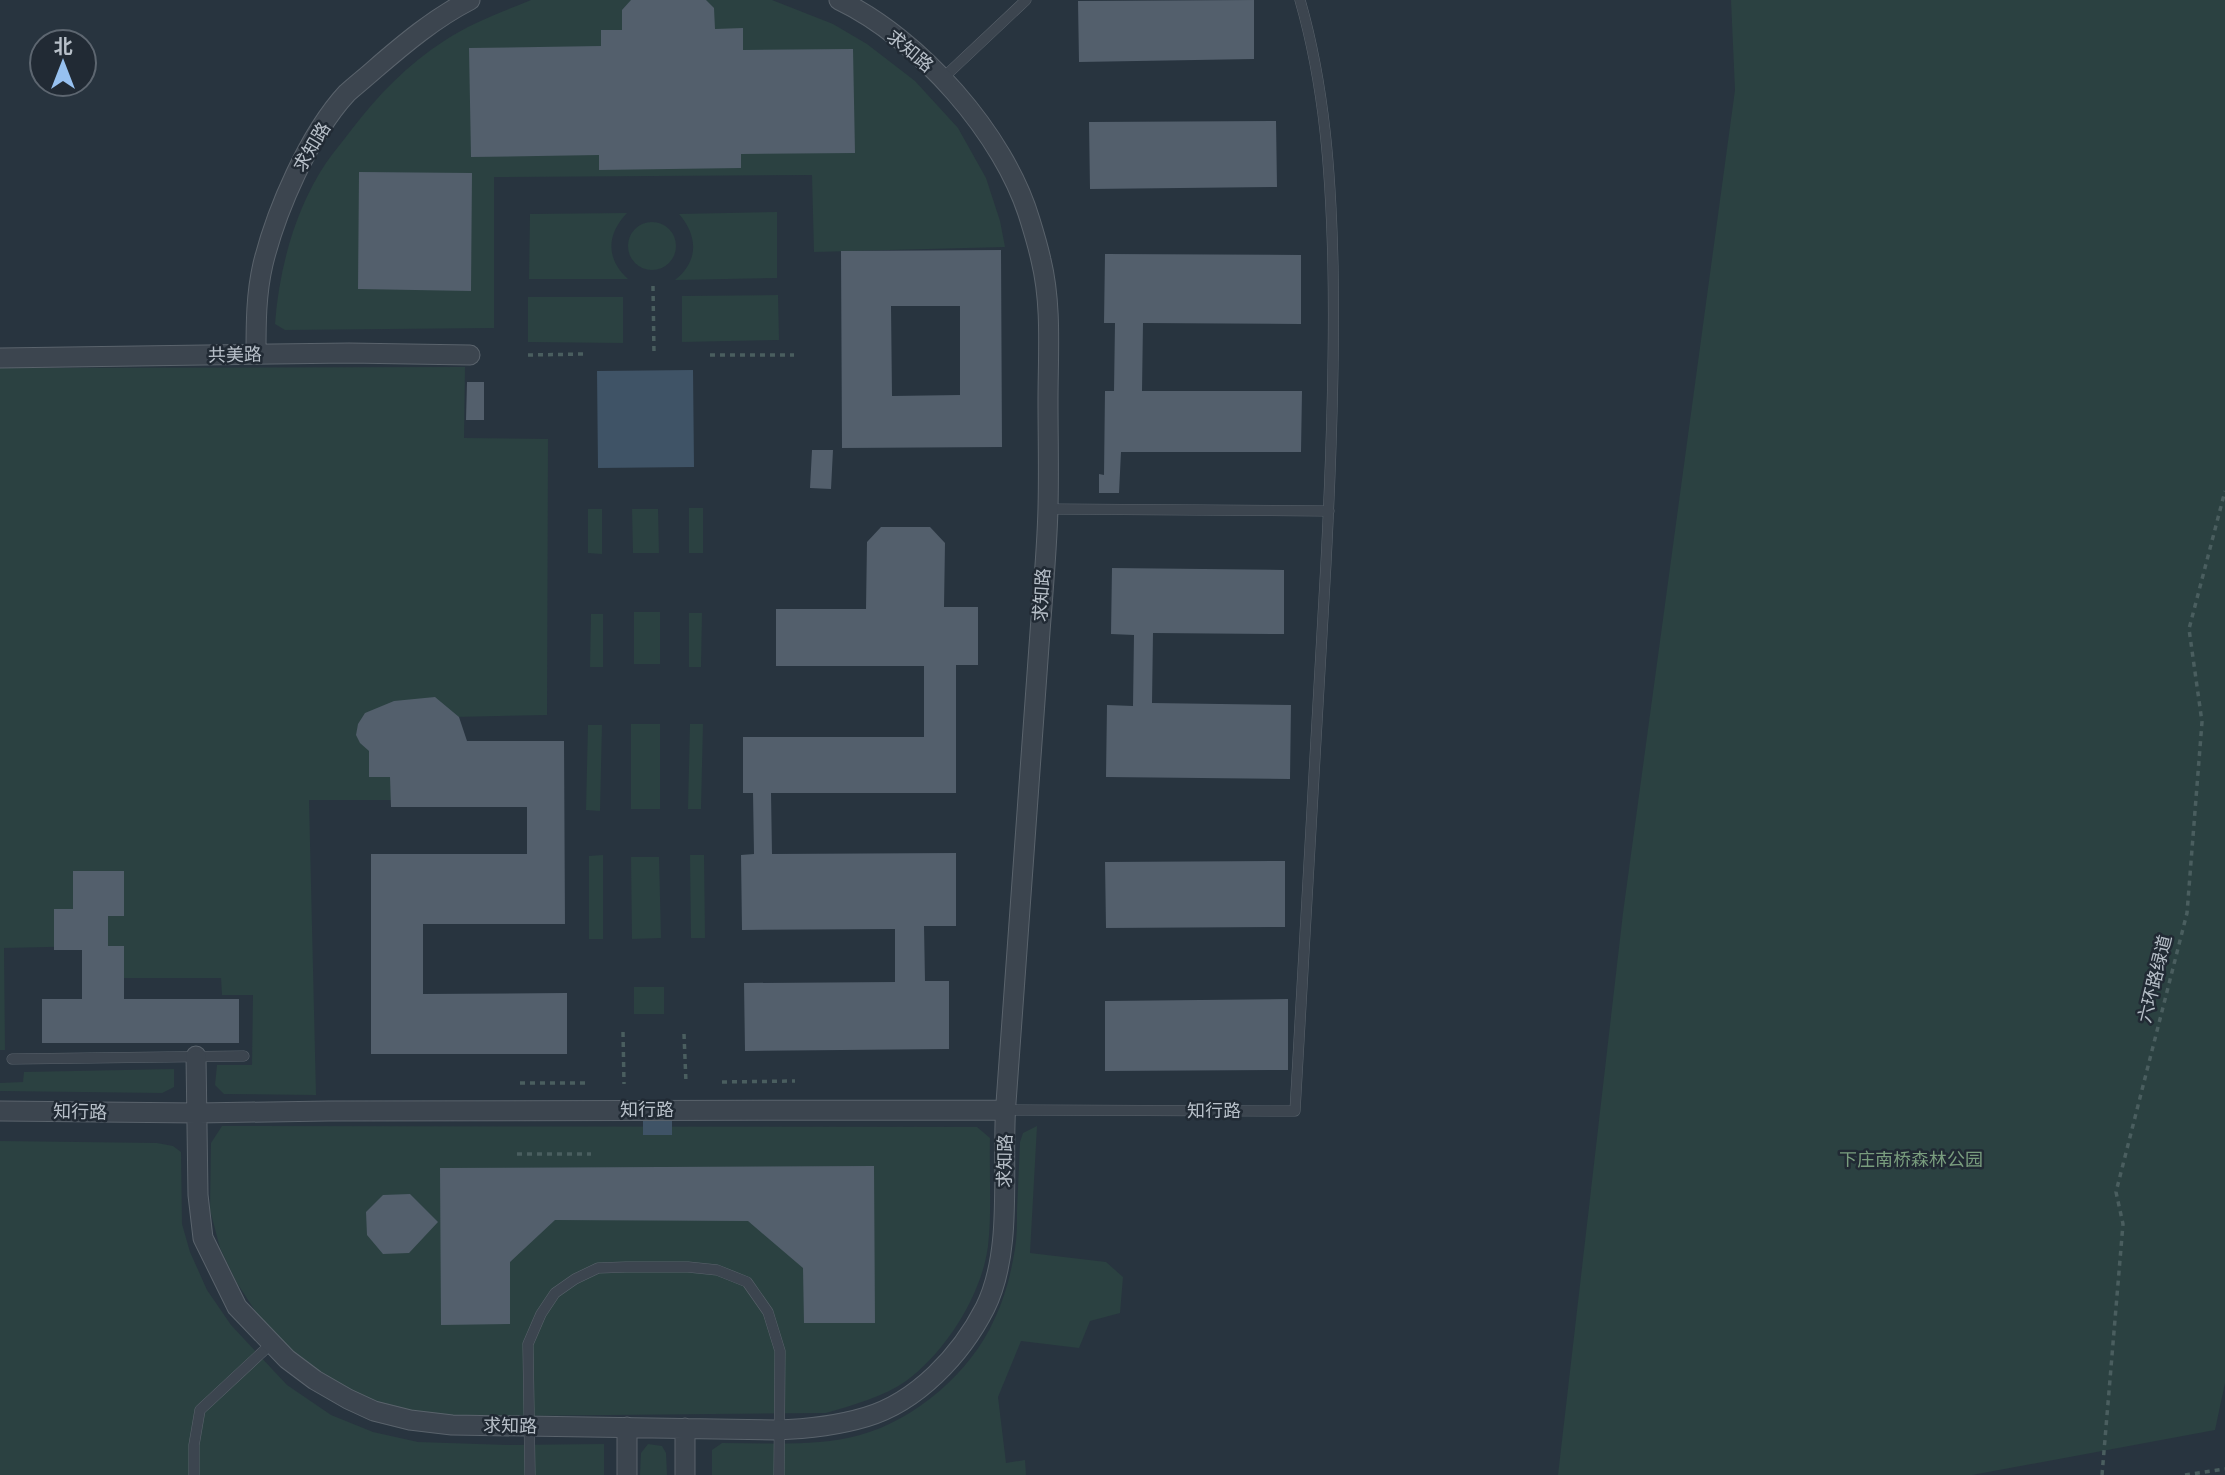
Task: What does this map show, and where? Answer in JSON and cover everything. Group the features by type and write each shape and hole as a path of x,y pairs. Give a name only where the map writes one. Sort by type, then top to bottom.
{"street":[{"name":"求知路","path":"256,354 256,313 263,265 295,176 314,140 347,94 447,12 470,0"},
{"name":"求知路","path":"196,1056 198,1195 203,1238 237,1307 287,1359 315,1380 374,1411 410,1420 452,1425 780,1430 824,1427 870,1416 903,1400 938,1372 967,1339 987,1304 998,1267 1003,1224 1005,1110 1048,509 1047,314 1042,263 1028,214 1009,166 942,79 913,50 860,10 839,0"},
{"name":"共美路","path":"0,358 256,354 470,355"},
{"name":"知行路","path":"0,1111 198,1113 1005,1110"},
{"path":"627,1427 627,1475"},
{"path":"685,1428 685,1475"}],"lane":[{"path":"942,79 1026,0"},
{"path":"1048,509 1329,512 1335,349 1332,217 1326,131 1310,34 1300,0"},
{"name":"知行路","path":"1005,1110 1295,1111 1329,512"},
{"path":"12,1059 244,1056"},
{"path":"530,1475 528,1343 541,1314 555,1293 598,1268 688,1267 717,1270 747,1282 768,1312 780,1351 779,1475"},
{"path":"194,1475 194,1445 200,1410 272,1343"}],"path":[{"path":"653,286 654,354"},
{"path":"528,355 585,354"},
{"path":"710,355 794,355"},
{"name":"六环路绿道","path":"2102,1475 2123,1224 2116,1192 2186,913 2202,722 2189,629 2225,491"},
{"path":"623,1032 624,1084"},
{"path":"684,1034 686,1083"},
{"path":"722,1082 795,1081"},
{"path":"520,1083 590,1083"},
{"path":"517,1154 591,1154"},
{"path":"2185,1475 2225,1469"}],"green space":[{"path":"531,0 772,0 833,24 867,44 915,81 958,128 986,178 1005,247 814,252 812,175 494,177 494,328 285,330 275,324 280,282 297,220 326,163 362,116 394,81 431,50 487,18"},
{"name":"下庄南桥森林公园","path":"1731,0 2225,0 2225,1383 2215,1430 1972,1475 1558,1475 1623,913 1735,90"},
{"path":"777,212 777,278 675,280 688,265 693,248 690,231 679,214"},
{"path":"627,213 615,230 611,247 616,263 628,279 529,279 530,214"},
{"path":"652,222 661,223 669,229 675,237 675,255 669,263 661,269 652,270 643,269 635,263 629,255 628,246 629,237 635,229 643,223"},
{"path":"778,295 779,340 682,342 682,296"},
{"path":"528,297 623,297 623,343 528,342"},
{"path":"465,367 464,438 548,439 547,715 407,718 405,800 309,800 316,1095 224,1094 215,1085 217,1065 252,1065 253,995 222,995 221,978 105,978 91,946 4,948 5,1050 0,1050 0,368"},
{"path":"689,508 703,508 703,553 689,553"},
{"path":"588,509 602,509 602,554 588,553"},
{"path":"632,509 658,509 659,553 633,553"},
{"path":"634,612 660,612 660,664 634,664"},
{"path":"689,613 702,613 701,667 689,667"},
{"path":"591,614 603,614 603,667 590,667"},
{"path":"631,724 660,724 660,809 631,809"},
{"path":"690,724 703,724 701,809 688,809"},
{"path":"588,725 602,725 600,811 586,810"},
{"path":"603,855 603,939 589,939 589,856"},
{"path":"690,855 704,855 705,938 691,938"},
{"path":"631,857 659,857 661,938 632,939"},
{"path":"634,987 664,987 664,1014 634,1014"},
{"path":"174,1069 174,1087 162,1093 0,1091 0,1083 23,1082 24,1072"},
{"path":"222,1126 977,1127 990,1138 988,1246 978,1283 960,1321 921,1369 888,1392 826,1413 412,1417 348,1394 294,1356 261,1320 237,1283 220,1248 210,1210 211,1143"},
{"path":"1037,1126 1030,1253 1106,1262 1123,1277 1120,1313 1090,1321 1079,1348 1021,1341 998,1397 1006,1463 1025,1460 1026,1475 712,1475 712,1450 722,1443 809,1443 860,1435 881,1428 921,1406 956,1375 984,1339 1004,1294 1016,1240 1020,1142 1023,1133"},
{"path":"0,1141 157,1143 173,1146 181,1152 182,1224 190,1252 207,1290 231,1325 287,1385 331,1415 373,1432 418,1442 604,1444 604,1475 0,1475"},
{"path":"648,1444 662,1446 666,1453 667,1475 640,1475 641,1453"}],"water":[{"path":"693,370 694,467 598,468 597,371"},
{"path":"643,1100 672,1100 672,1135 643,1135"}],"building":[{"path":"631,0 706,0 714,8 715,29 743,28 743,50 853,49 855,153 741,154 741,168 599,170 599,155 471,157 469,48 601,46 601,30 622,30 622,10"},
{"path":"1254,0 1254,59 1079,62 1078,1"},
{"path":"1276,121 1277,187 1090,189 1089,122"},
{"path":"359,172 472,173 471,291 358,289"},
{"path":"1001,250 1002,447 842,448 841,251","holes":["891,306 960,306 960,395 892,396"]},
{"path":"1105,254 1301,255 1301,324 1143,323 1142,391 1302,391 1301,452 1121,452 1119,493 1099,493 1099,474 1104,475 1105,391 1114,391 1115,323 1104,323"},
{"path":"467,382 484,382 484,420 466,420"},
{"path":"812,450 833,450 831,489 810,488"},
{"path":"881,527 930,527 945,543 944,607 978,607 978,665 956,665 956,793 771,793 772,854 956,853 956,926 924,926 925,981 949,981 949,1049 745,1051 744,983 895,982 895,929 742,930 741,855 754,854 753,793 743,793 743,737 924,737 924,666 776,666 776,609 866,609 867,542"},
{"path":"1112,568 1284,570 1284,634 1153,633 1152,703 1291,705 1290,779 1106,777 1107,705 1133,706 1134,635 1111,634"},
{"path":"435,697 459,717 467,741 564,741 565,924 423,924 423,994 567,993 567,1054 371,1054 371,854 527,854 527,807 391,807 390,777 369,777 369,751 356,735 358,724 365,713 394,701"},
{"path":"1285,861 1285,927 1106,928 1105,862"},
{"path":"73,871 124,871 124,916 108,916 108,946 124,946 124,999 239,999 239,1043 42,1043 42,999 82,999 82,950 54,950 54,909 73,909"},
{"path":"1288,999 1288,1070 1105,1071 1105,1001"},
{"path":"874,1166 875,1323 804,1323 803,1268 748,1221 555,1220 510,1262 510,1324 441,1325 440,1168"},
{"path":"410,1194 438,1222 409,1253 383,1254 367,1235 366,1212 383,1195"}]}
